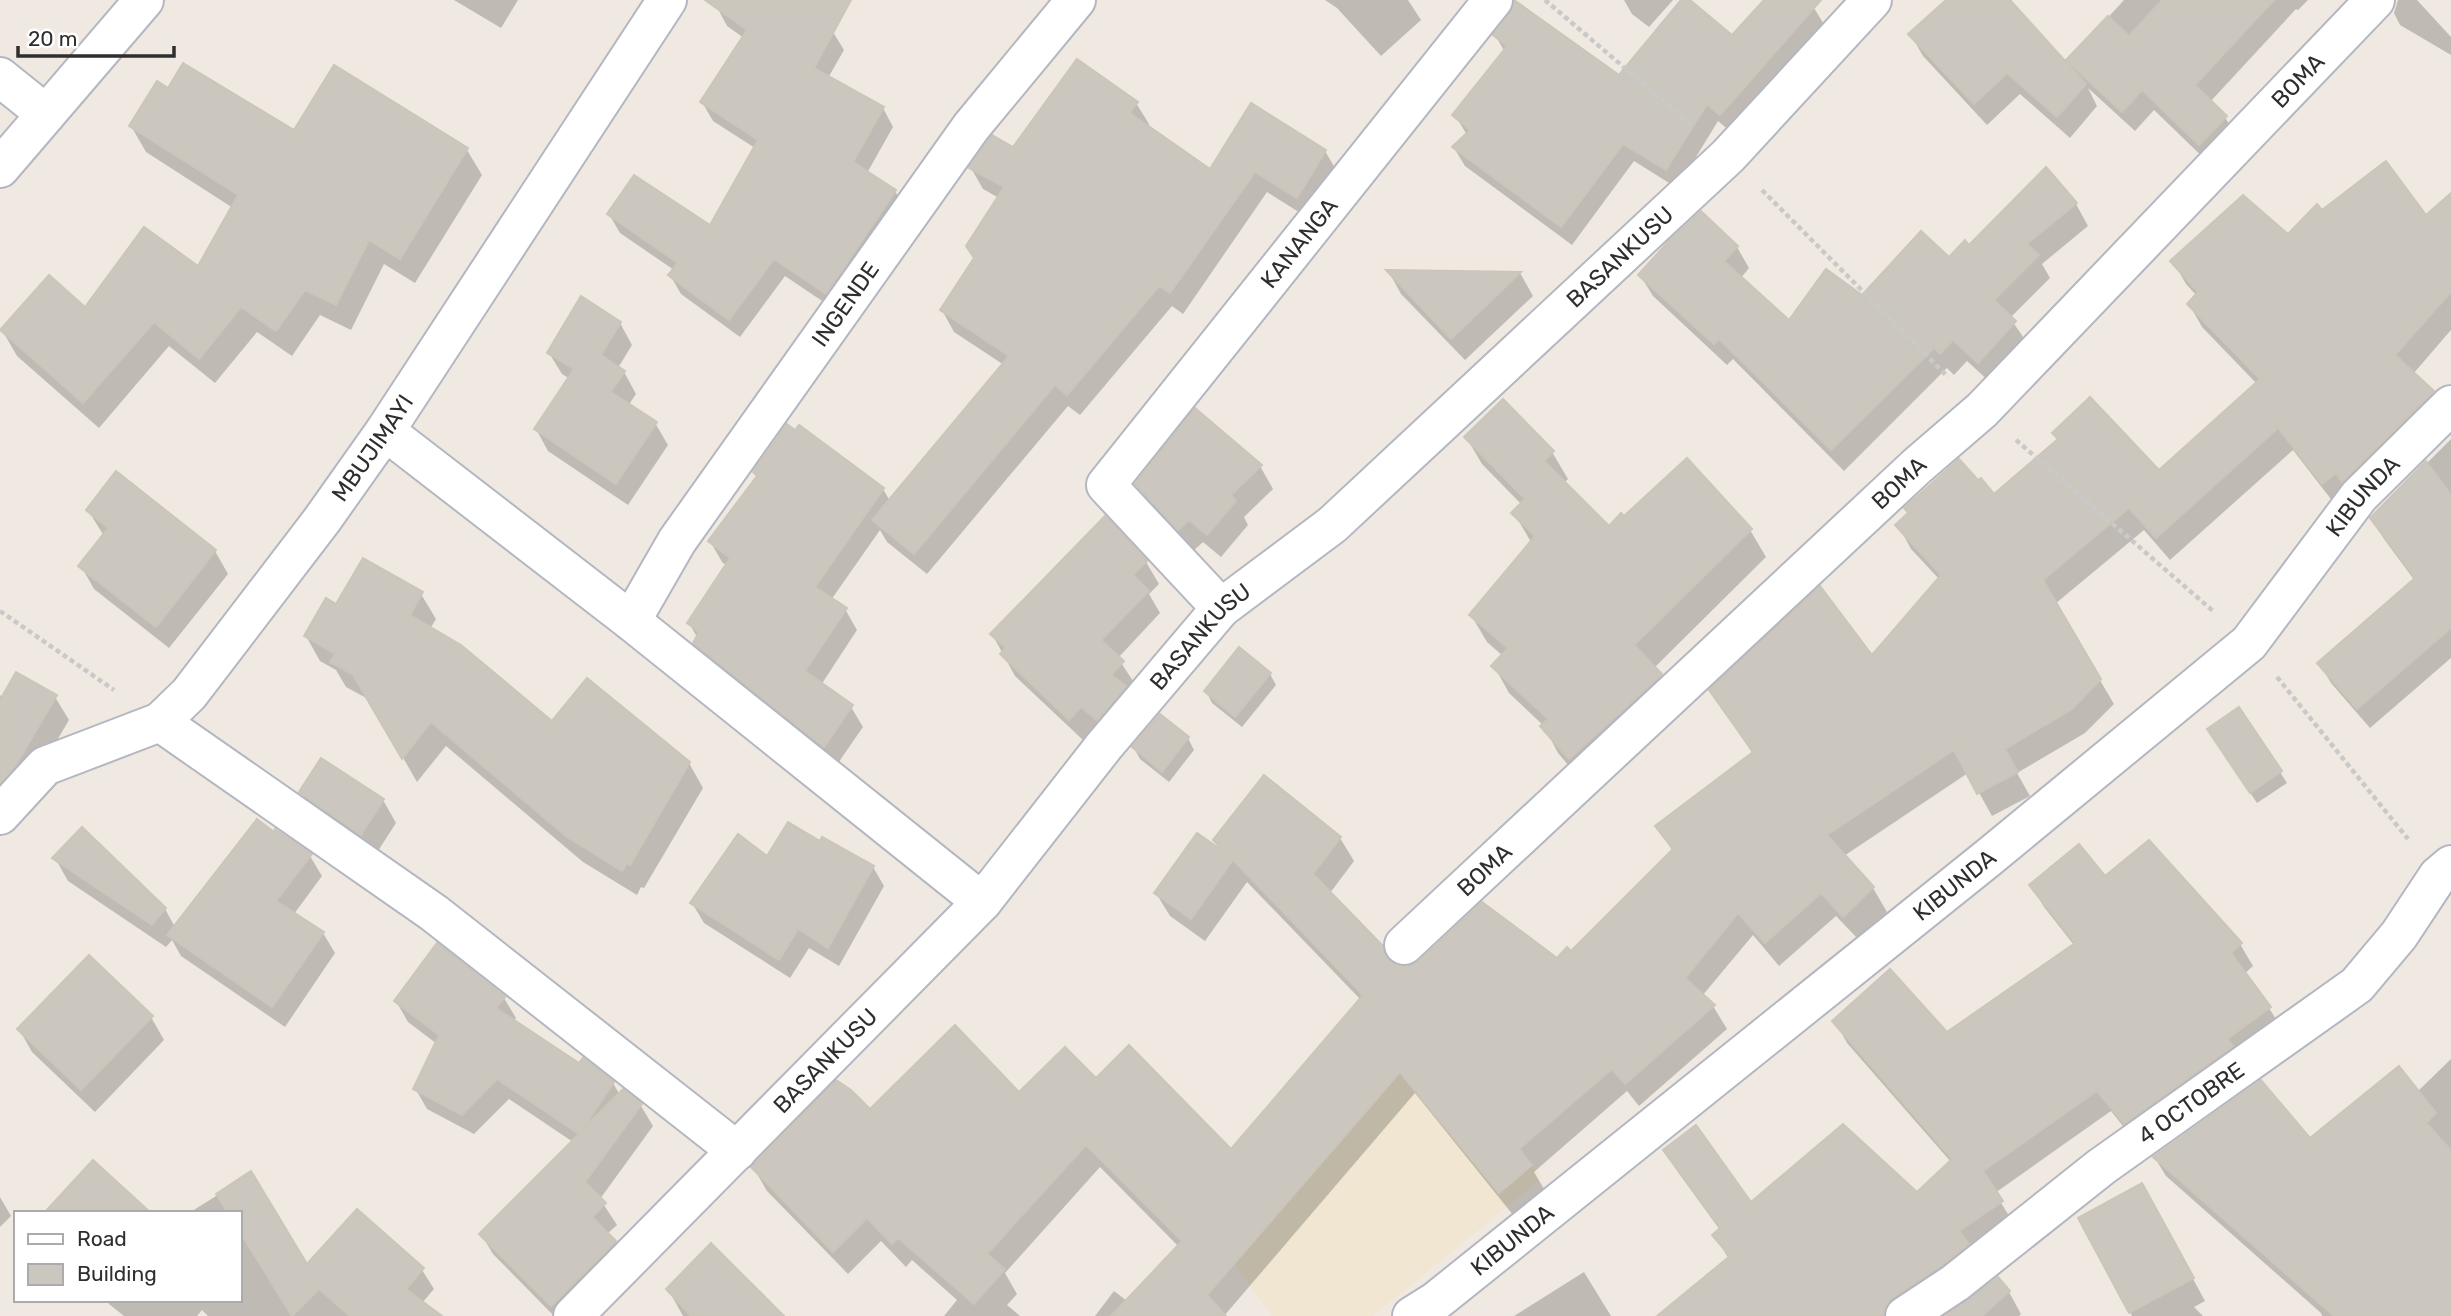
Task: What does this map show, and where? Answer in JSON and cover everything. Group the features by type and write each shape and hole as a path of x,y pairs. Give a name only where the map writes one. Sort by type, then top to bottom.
{"street":[{"path":"0,168 144,0"},
{"name":"MBUJIMAYI","path":"0,815 45,766 160,722 189,694 322,520 385,431 667,0"},
{"name":"INGENDE","path":"631,621 677,541 971,127 1076,0"},
{"name":"KANANGA","path":"1221,608 1106,485 1493,0"},
{"name":"BASANKUSU","path":"573,1316 982,902 1104,746 1221,608 1332,525 1707,175 1872,0"},
{"name":"BOMA","path":"1404,944 1917,466 1982,410 2375,0"},
{"path":"0,77 46,114"},
{"name":"KIBUNDA","path":"1412,1316 1447,1292 1966,876 2249,643 2360,496 2451,405"},
{"path":"385,431 631,621 982,902"},
{"path":"160,722 434,913 737,1151"},
{"name":"4 OCTOBRE","path":"1905,1316 1955,1283 2101,1167 2357,985 2399,935 2438,877 2451,865"}],"path":[{"path":"0,611 160,722"}],"shaded area":[{"path":"1330,1034 1468,1086 1542,1178 1373,1316 1272,1316 1234,1264 1175,1213"}],"building":[{"path":"705,0 851,0 814,68 884,107 853,162 896,190 826,294 774,259 729,320 668,275 678,263 607,214 634,175 710,225 758,140 700,102 747,30"},
{"path":"1514,0 1619,75 1681,0 1690,0 1732,35 1764,0 1821,0 1720,115 1707,104 1666,170 1623,144 1561,227 1452,147 1470,130 1452,115 1507,46 1493,35 1510,13"},
{"path":"1946,0 2010,0 2086,84 2057,117 2007,73 1974,104 1908,34"},
{"path":"2162,0 2274,0 2195,85 2227,116 2199,145 2142,90 2122,112 2066,60 2108,16 2129,36"},
{"path":"1077,59 1138,102 1130,113 1210,169 1251,103 1326,150 1297,198 1255,172 1170,293 1159,286 1067,395 1055,385 914,554 872,520 1009,356 940,310 974,258 966,246 1004,187 969,168 992,135 1013,147"},
{"path":"183,63 294,130 334,65 468,148 400,259 369,240 336,305 305,290 276,331 241,307 199,359 154,322 83,403 0,330 49,275 85,307 144,227 198,266 238,195 129,126 157,81 168,88"},
{"path":"2386,161 2426,215 2451,193 2451,292 2395,355 2434,391 2342,482 2336,473 2322,484 2278,428 2156,538 2129,508 2043,580 2101,679 2072,709 2005,749 2018,772 1977,794 1954,750 1827,835 1874,887 1843,917 1821,893 1765,943 1738,913 1685,978 1715,1005 1625,1084 1612,1069 1519,1149 1532,1165 1499,1193 1400,1072 1207,1295 1226,1316 1111,1316 1182,1241 1086,1145 987,1254 1005,1269 974,1304 898,1238 892,1244 867,1218 833,1252 751,1167 836,1080 851,1090 870,1109 955,1025 1019,1092 1065,1047 1096,1078 1129,1045 1231,1149 1363,995 1233,860 1191,919 1154,893 1197,833 1227,854 1213,840 1264,775 1341,837 1313,874 1383,946 1388,959 1397,966 1408,966 1419,961 1482,902 1557,958 1567,947 1571,951 1673,849 1655,826 1753,752 1709,690 1820,586 1872,655 1941,575 1895,525 1908,513 1904,508 1959,459 1978,480 1981,478 1994,494 2058,439 2052,433 2090,397 2159,470 2260,379 2187,304 2198,292 2170,261 2243,195 2288,234 2317,204 2322,210"},
{"path":"2046,167 2077,203 2027,244 2039,255 1994,300 2016,321 1978,363 1953,340 1940,354 1934,348 1831,450 1719,339 1714,344 1638,275 1701,211 1738,246 1724,261 1789,320 1826,269 1862,295 1921,231 1949,257 1965,240 1969,245"},
{"path":"1386,270 1521,272 1451,339"},
{"path":"581,296 621,322 601,355 625,371 611,392 657,422 616,484 534,429 574,369 547,353"},
{"path":"1503,399 1554,451 1544,461 1609,526 1621,513 1624,516 1687,458 1752,529 1634,645 1662,674 1569,759 1540,726 1548,719 1491,666 1508,648 1469,615 1535,536 1511,513 1525,499 1464,437"},
{"path":"1195,408 1262,465 1231,495 1236,501 1207,535 1189,520 1178,530 1135,484"},
{"path":"787,424 795,430 799,425 884,488 815,587 847,608 805,671 853,705 824,747 693,643 699,632 687,623 730,558 708,541 757,476 753,472"},
{"path":"2426,461 2451,495 2451,628 2357,709 2317,663 2415,578 2370,518"},
{"path":"116,471 216,550 156,627 78,566 108,528 86,510"},
{"path":"1105,516 1147,561 1133,575 1149,591 1101,640 1124,661 1111,675 1126,686 1097,720 1081,707 1069,720 1000,654 1006,648 990,634"},
{"path":"363,558 423,592 410,615 461,645 552,721 587,678 690,762 630,865 627,863 622,871 567,837 431,722 402,759 353,675 330,662 335,654 304,636 326,598 336,604"},
{"path":"1239,647 1271,673 1235,717 1204,691"},
{"path":"16,672 57,695 16,765 0,783 0,700"},
{"path":"2239,707 2282,771 2250,793 2207,729"},
{"path":"1160,714 1189,737 1162,772 1132,747"},
{"path":"321,758 384,799 361,835 299,792"},
{"path":"257,819 312,854 276,901 324,932 272,1007 167,935"},
{"path":"788,822 820,841 822,837 874,866 828,948 798,929 779,960 690,903 738,834 767,856"},
{"path":"82,827 166,908 152,925 52,858"},
{"path":"2149,840 2242,943 2231,953 2271,1007 2227,1039 2233,1046 2124,1124 2097,1091 1983,1171 2003,1201 1959,1231 1969,1244 1892,1298 1883,1316 1657,1316 1730,1256 1712,1235 1720,1228 1663,1150 1696,1125 1751,1202 1843,1124 1917,1192 1952,1159 1832,1021 1890,969 1947,1032 2075,943 2029,885 2079,844 2105,876"},
{"path":"437,943 505,997 496,1008 579,1063 583,1058 614,1082 582,1130 623,1089 642,1104 585,1182 606,1203 592,1217 616,1241 551,1306 479,1234 579,1134 497,1079 462,1115 413,1089 439,1035 394,1001"},
{"path":"89,955 153,1016 81,1090 17,1029"},
{"path":"2399,1066 2436,1113 2426,1123 2451,1150 2451,1316 2334,1316 2153,1157 2261,1080 2310,1138"},
{"path":"93,1160 149,1211 46,1211"},
{"path":"251,1171 307,1264 357,1209 424,1268 406,1289 442,1316 350,1316 319,1289 292,1316 242,1235 242,1211 227,1211 216,1194"},
{"path":"2142,1183 2194,1278 2129,1313 2078,1218"},
{"path":"711,1243 784,1316 691,1316 666,1289"},
{"path":"1998,1277 2010,1291 1982,1316 1945,1316"}]}
